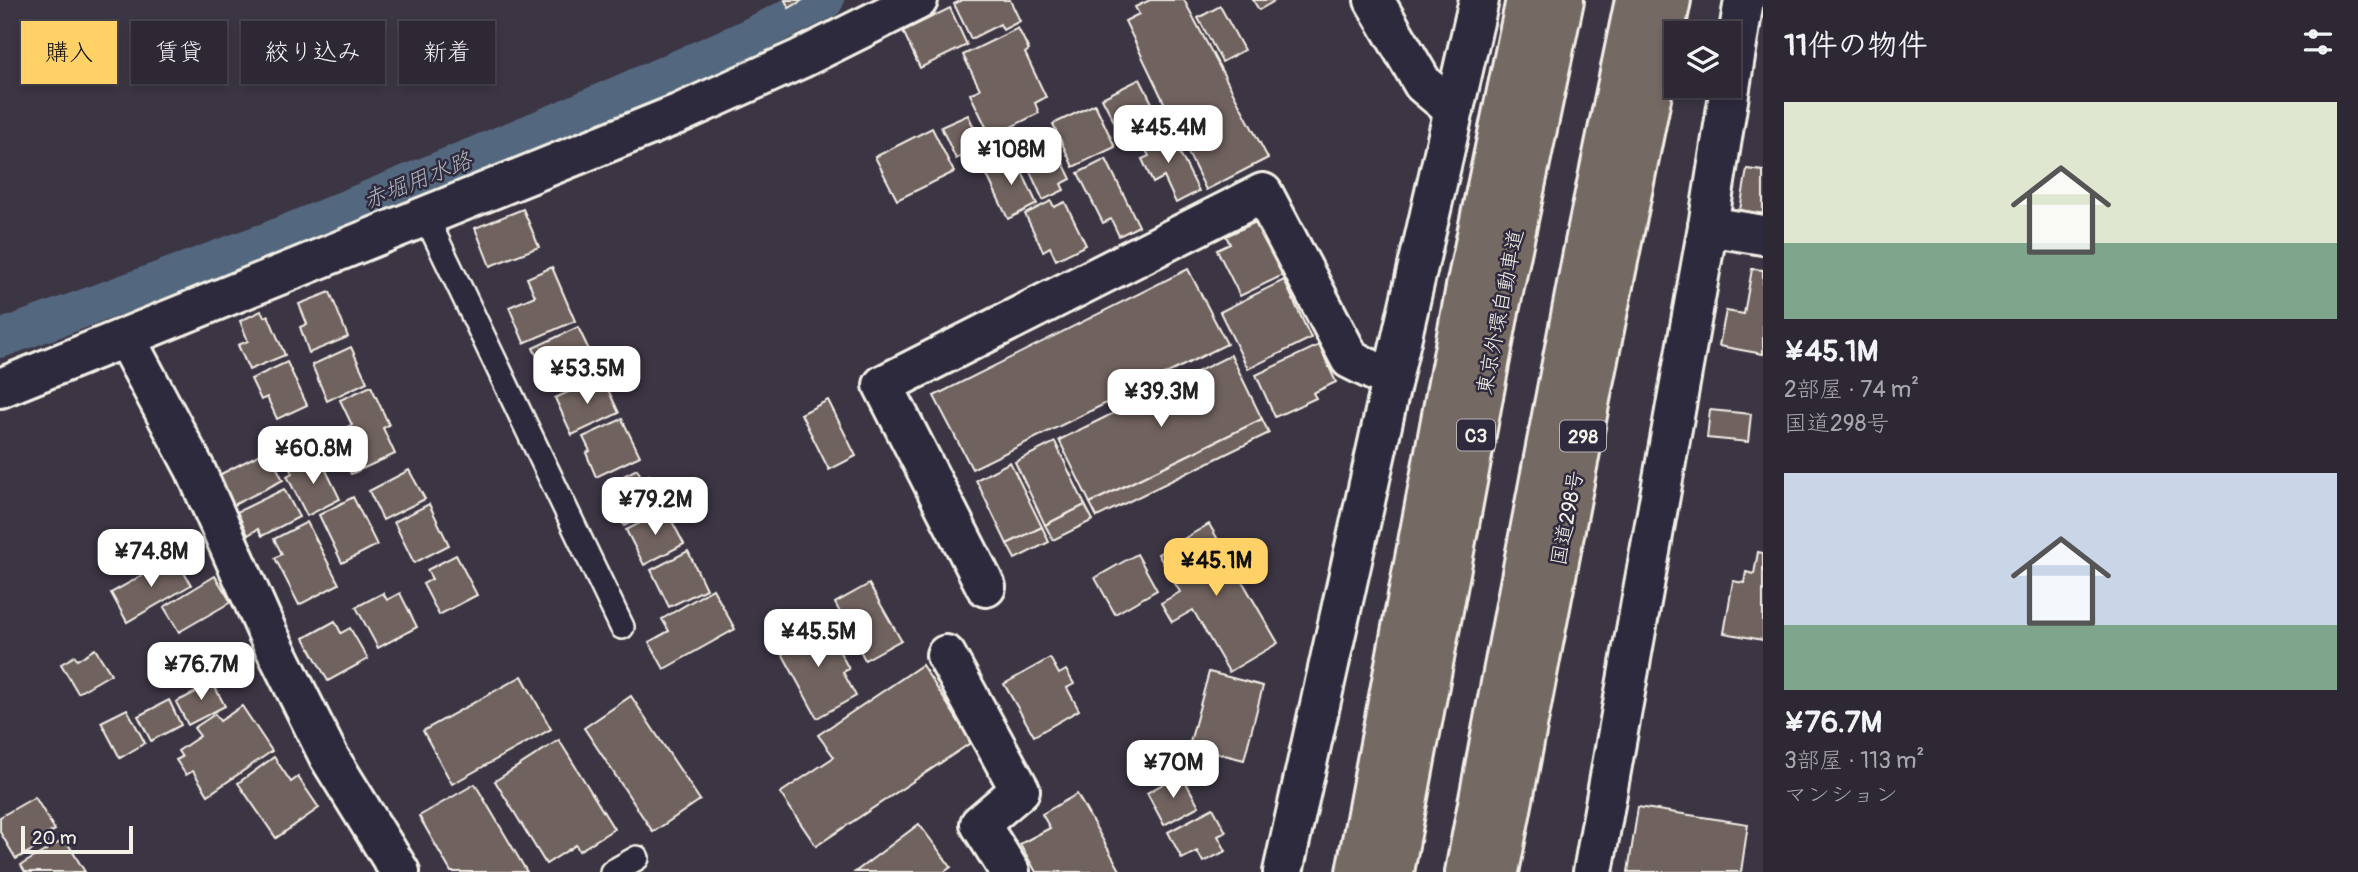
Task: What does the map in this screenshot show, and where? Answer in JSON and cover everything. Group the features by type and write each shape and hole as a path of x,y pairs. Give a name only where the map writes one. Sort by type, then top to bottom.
{"highway":[{"path":"1356,872 1466,287 1526,0"},
{"name":"東京外環自動車道","path":"1394,872 1499,311 1564,0"},
{"path":"1465,872 1587,232 1635,0"},
{"name":"国道298号","path":"1499,872 1593,384 1671,0"}],"street":[{"path":"0,388 127,339 678,114 800,59 918,0"},
{"path":"1374,0 1423,85 1454,110"},
{"path":"1283,872 1479,0"},
{"path":"1593,872 1708,226 1744,0"},
{"path":"986,587 883,385 1263,193 1350,359 1392,380"},
{"path":"1708,226 1763,235"},
{"path":"127,339 195,469 268,634 329,757 400,872"},
{"path":"946,655 1020,790 980,824 1010,872"}],"lane":[{"path":"426,217 622,627"},
{"path":"612,872 637,858"}],"building":[{"path":"785,0 803,0 789,8"},
{"path":"962,0 1010,0 1020,21 1003,30 1000,24 971,39 954,4"},
{"path":"1150,0 1184,0 1268,158 1206,190 1125,21 1139,14 1135,7"},
{"path":"1253,0 1276,0 1259,10"},
{"path":"1220,6 1244,50 1222,62 1198,18"},
{"path":"950,8 967,45 920,68 903,31"},
{"path":"1018,28 1029,50 1025,53 1046,97 1035,103 1039,113 991,137 970,94 980,89 963,55"},
{"path":"1140,79 1162,123 1124,141 1102,98"},
{"path":"1095,104 1115,147 1073,167 1053,124"},
{"path":"968,115 983,146 956,159 941,127"},
{"path":"1167,127 1199,191 1176,203 1164,177 1153,183 1142,159 1149,156 1141,141"},
{"path":"932,128 954,172 897,200 875,157"},
{"path":"1048,132 1071,179 1061,184 1064,190 1043,200 1018,146"},
{"path":"1014,155 1037,204 1008,219 984,169"},
{"path":"1106,159 1139,226 1119,236 1111,219 1103,223 1078,173"},
{"path":"1747,169 1763,171 1763,214 1740,210"},
{"path":"1051,201 1054,207 1065,202 1086,245 1056,260 1050,247 1043,251 1025,214"},
{"path":"523,209 539,247 490,266 475,228"},
{"path":"1258,221 1283,275 1240,296 1217,250 1230,244 1226,236"},
{"path":"552,267 575,321 524,343 509,307 535,296 527,278"},
{"path":"1188,269 1227,344 972,469 934,396"},
{"path":"1752,269 1763,270 1763,354 1719,346 1726,311 1744,314"},
{"path":"1284,280 1311,338 1248,369 1220,312"},
{"path":"330,292 348,337 309,353 300,327 307,324 299,304"},
{"path":"261,311 264,317 268,315 285,355 249,370 238,345 248,341 240,321"},
{"path":"578,327 598,369 553,390 533,348"},
{"path":"1319,345 1336,382 1313,393 1316,398 1275,417 1256,375"},
{"path":"351,347 367,382 327,401 312,365"},
{"path":"1231,355 1262,419 1090,503 1059,440"},
{"path":"287,362 307,405 277,419 267,397 261,400 251,379"},
{"path":"602,377 619,413 572,435 555,398"},
{"path":"371,386 389,425 383,428 395,454 351,474 332,434 352,425 340,400"},
{"path":"828,400 856,456 829,470 801,414"},
{"path":"1710,410 1751,414 1748,442 1707,438"},
{"path":"622,419 640,456 596,477 586,453 590,451 583,437"},
{"path":"1262,419 1269,433 1097,517 1090,503"},
{"path":"1055,442 1085,505 1045,525 1015,462"},
{"path":"268,450 283,480 230,507 215,477"},
{"path":"311,458 314,466 322,462 340,499 307,516 287,476 292,473 290,469"},
{"path":"1010,462 1042,527 1007,544 976,480"},
{"path":"637,469 642,478 649,475 664,506 624,526 604,486"},
{"path":"409,470 425,499 383,520 369,491"},
{"path":"284,489 299,517 262,536 258,529 248,535 237,512"},
{"path":"353,497 377,545 342,563 319,515"},
{"path":"429,504 449,545 414,563 394,522"},
{"path":"1085,505 1093,520 1053,540 1045,525"},
{"path":"666,510 684,544 644,565 626,530"},
{"path":"307,522 339,584 299,605 275,558 282,554 274,539"},
{"path":"1209,524 1278,643 1229,672 1193,610 1172,622 1161,603 1180,592 1158,554"},
{"path":"1042,527 1049,542 1015,559 1007,544"},
{"path":"688,551 706,589 669,607 651,570"},
{"path":"1758,552 1763,553 1763,640 1724,633 1733,581 1744,583 1746,572 1754,574"},
{"path":"1137,554 1157,590 1115,614 1095,578"},
{"path":"456,555 477,595 439,615 423,584 432,579 427,570"},
{"path":"175,557 191,585 127,622 111,593"},
{"path":"215,576 231,602 179,632 164,607"},
{"path":"869,584 901,640 865,660 835,603"},
{"path":"713,589 735,629 664,669 649,642 669,631 662,619"},
{"path":"383,593 387,600 400,593 417,627 378,648 356,607"},
{"path":"335,621 341,633 350,628 368,659 328,681 304,638"},
{"path":"817,622 830,646 835,643 849,669 843,672 856,696 817,718 777,644"},
{"path":"95,649 111,674 78,693 61,664 75,656 77,660"},
{"path":"1050,658 1059,674 1066,670 1074,684 1067,688 1079,710 1034,736 1004,684"},
{"path":"922,665 972,742 816,846 780,793 834,757 818,735"},
{"path":"1209,672 1263,686 1244,760 1189,746"},
{"path":"522,676 551,729 452,784 423,731"},
{"path":"210,678 225,706 188,725 176,702 196,692 193,687"},
{"path":"631,696 700,800 653,832 584,728"},
{"path":"169,700 181,725 151,741 138,716"},
{"path":"242,706 272,751 208,795 193,771 186,775 176,760 182,757 178,751 200,736 194,728 215,714 220,721"},
{"path":"127,709 145,743 120,758 101,722"},
{"path":"559,740 614,829 579,851 576,845 546,864 495,781"},
{"path":"274,757 291,782 298,777 319,808 276,838 238,783"},
{"path":"1181,774 1199,806 1164,825 1147,793"},
{"path":"475,784 527,872 451,872 419,816"},
{"path":"1077,794 1121,872 1036,872 1020,844 1050,828 1042,814"},
{"path":"35,797 55,830 44,836 47,842 16,859 0,832 0,817"},
{"path":"1638,807 1748,824 1741,872 1628,872"},
{"path":"1213,808 1226,832 1218,836 1226,851 1203,862 1197,851 1182,859 1168,832"},
{"path":"919,824 951,867 944,872 855,872"},
{"path":"65,839 85,872 25,872 21,865"}],"waterway":[{"name":"赤堀用水路","path":"0,339 271,240 557,122 742,41 825,0"}]}
